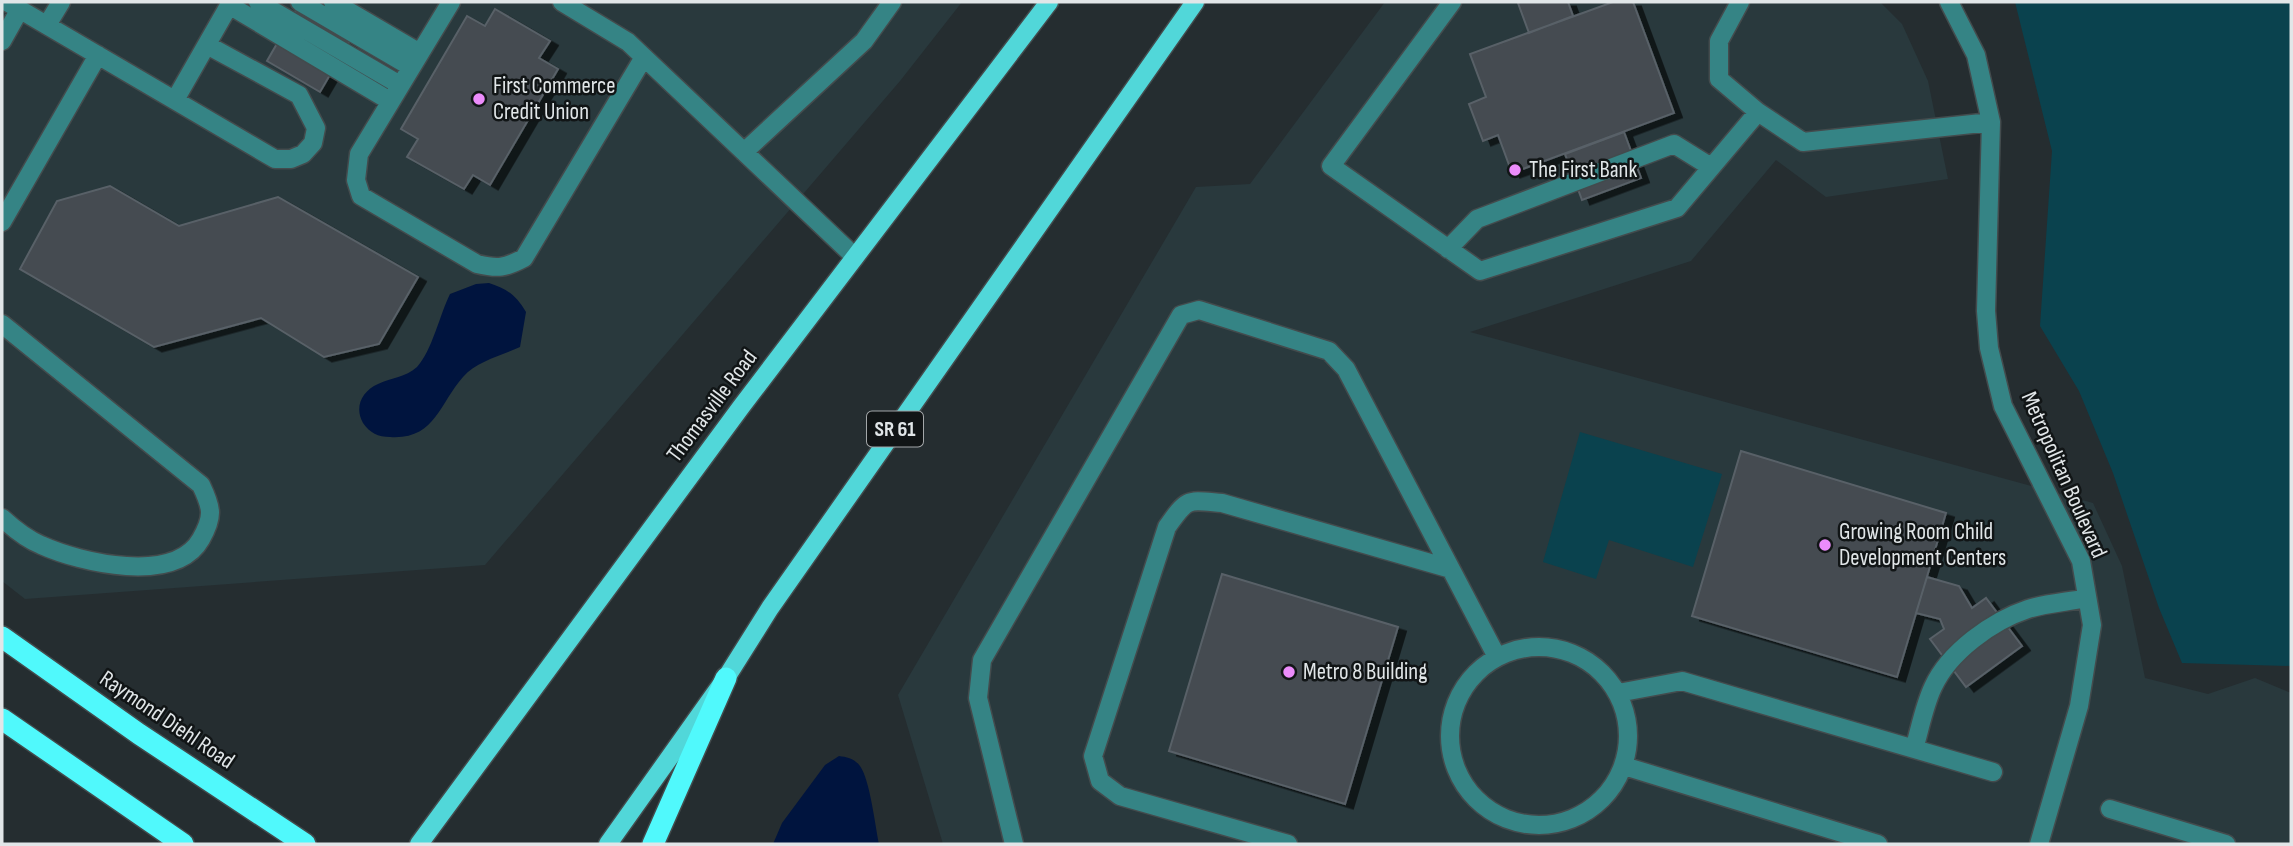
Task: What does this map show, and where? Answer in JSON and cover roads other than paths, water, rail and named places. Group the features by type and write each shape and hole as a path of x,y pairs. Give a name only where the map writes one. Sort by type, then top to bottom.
{"highway":[{"name":"Raymond Diehl Road","path":"2,637 128,726 305,844"},
{"path":"653,844 726,678"},
{"path":"2,719 183,844"}],"main road":[{"name":"Thomasville Road","path":"419,844 741,407 1049,2"},
{"name":"SR 61","path":"608,844 1195,2"}],"street":[{"path":"47,25 61,2"},
{"path":"258,2 400,85"},
{"path":"300,2 416,60"},
{"path":"333,2 416,60"},
{"path":"451,2 359,154 356,180 361,196 477,264 492,268 507,267 524,258 644,57"},
{"path":"562,2 628,42 855,257"},
{"path":"744,152 863,41 891,2"},
{"path":"1452,2 1331,166 1480,271 1677,208 1758,112"},
{"path":"1740,2 1719,41 1719,79 1758,112 1803,142 1991,122"},
{"name":"Metropolitan Boulevard","path":"1950,2 1976,55 1991,122 1986,312 1989,348 2003,406 2081,561 2092,625 2079,706 2039,844"},
{"path":"175,100 230,4 390,101"},
{"path":"2,41 14,6 275,159 291,159 303,154 313,143 316,128 299,95 207,45"},
{"path":"2,222 98,55"},
{"path":"1448,249 1477,219 1674,144 1712,167"},
{"path":"1014,844 978,698 982,660 1181,315 1199,310 1329,351 1346,369 1497,657"},
{"path":"2,324 201,485 211,507 208,525 195,549 169,564 151,567 106,563 57,552 27,538 2,518"},
{"path":"1288,844 1121,796 1100,781 1093,756 1167,527 1180,508 1192,500 1222,503 1451,569"},
{"path":"1914,750 1932,688 1941,673 1963,649 2011,615 2032,608 2087,598"},
{"path":"1536,646 1551,647 1580,656 1595,666 1618,693 1629,725 1624,766 1599,802 1577,817 1560,823 1534,825 1513,822 1493,813 1479,802 1466,787 1454,765 1449,731 1453,710 1462,690 1484,665 1497,657 1514,650 1536,646"},
{"path":"1618,693 1682,681 1993,772"},
{"path":"1624,766 1878,844"},
{"path":"2110,809 2226,844"}],"water":[{"path":"489,283 510,293 526,312 520,347 469,371 434,418 417,433 390,437 371,432 360,417 360,405 364,395 372,387 417,367 431,342 450,294 476,284"},
{"path":"839,756 856,762 864,773 879,844 773,844 782,823 825,765"}],"place":[{"name":"First Commerce Credit Union","path":"479,99"},
{"name":"The First Bank","path":"1515,170"},
{"name":"Growing Room Child Development Centers","path":"1825,545"},
{"name":"Metro 8 Building","path":"1289,672"}]}
